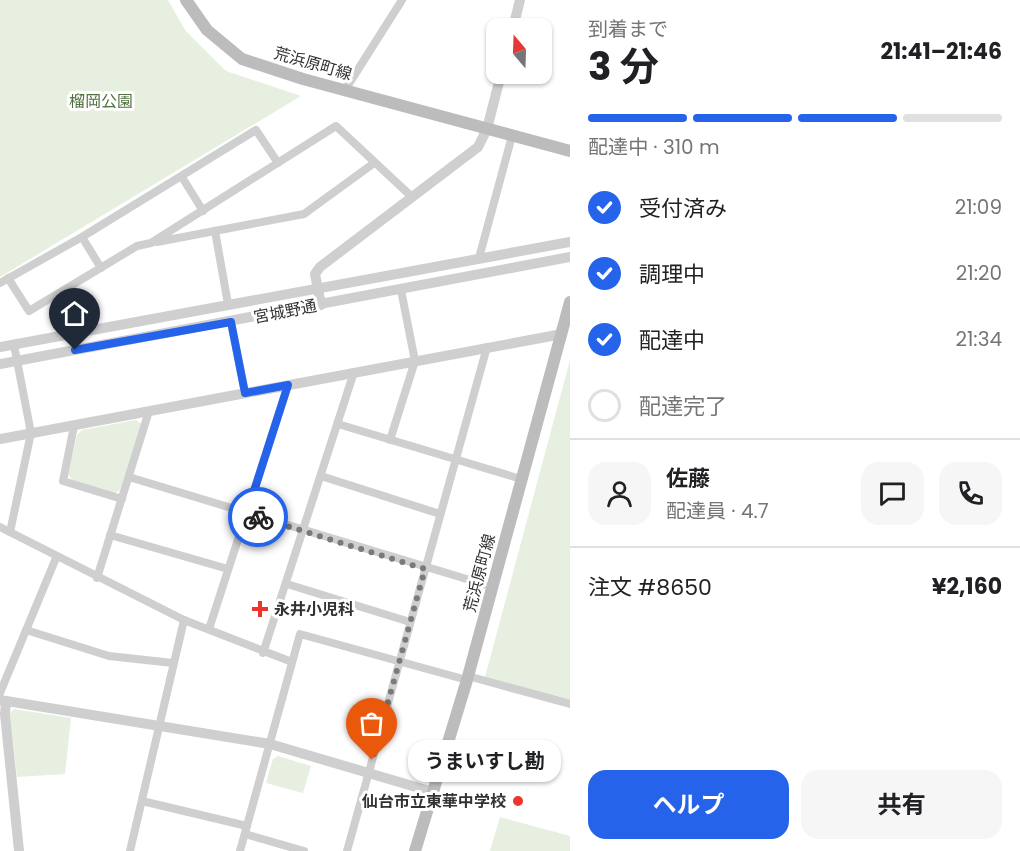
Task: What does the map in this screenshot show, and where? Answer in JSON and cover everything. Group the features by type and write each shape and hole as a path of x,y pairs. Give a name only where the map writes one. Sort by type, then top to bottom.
{"main road":[{"name":"荒浜原町線","path":"186,0 207,30 242,59 345,90 570,151"},
{"name":"荒浜原町線","path":"415,851 468,678 570,302"}],"street":[{"path":"345,90 402,0"},
{"path":"516,18 520,0"},
{"path":"321,304 315,274 320,267 471,154 487,129 498,84"},
{"path":"152,243 336,126 412,197"},
{"path":"278,163 256,130 82,237 4,281 29,311 137,246 304,214 374,163"},
{"path":"479,258 512,136"},
{"path":"182,177 203,211"},
{"path":"214,231 228,304"},
{"path":"82,237 101,268"},
{"name":"宮城野通","path":"0,347 570,242"},
{"name":"宮城野通","path":"0,364 570,257"},
{"path":"390,440 415,361 401,290"},
{"path":"231,322 245,393"},
{"path":"0,439 562,334"},
{"path":"10,532 31,433 14,345"},
{"path":"347,851 487,347"},
{"path":"263,653 354,372"},
{"path":"209,629 288,385"},
{"path":"97,578 149,411"},
{"path":"338,424 521,479"},
{"path":"74,426 63,481 122,499"},
{"path":"321,476 440,513"},
{"path":"129,477 425,569 493,587"},
{"path":"0,527 56,558 184,620 263,653 292,662"},
{"path":"110,535 228,570"},
{"path":"19,851 2,698 26,630 56,558"},
{"path":"287,584 410,622"},
{"path":"130,851 184,620"},
{"path":"26,630 109,656 173,663"},
{"path":"240,851 300,634 570,704"},
{"path":"2,698 270,744 433,792"},
{"path":"142,801 246,830 304,851"}],"green space":[{"name":"榴岡公園","path":"0,0 168,0 185,30 226,71 301,96 0,277"},
{"path":"570,360 570,701 485,677"},
{"path":"136,420 141,424 120,490 115,493 72,480 68,474 77,435 82,430"},
{"path":"14,709 71,718 65,774 17,777 10,713"},
{"path":"278,756 311,766 303,793 266,783 273,759"},
{"path":"500,817 570,836 570,851 490,851"}],"way so far":[{"path":"258,517 425,569 372,760"}],"place":[{"name":"永井小児科","path":"260,609"},
{"name":"うまいすし勘","path":"372,760"},
{"name":"仙台市立東華中学校","path":"518,801"}],"route":[{"path":"75,350 231,322 245,393 288,385 247,513 258,517"}]}
